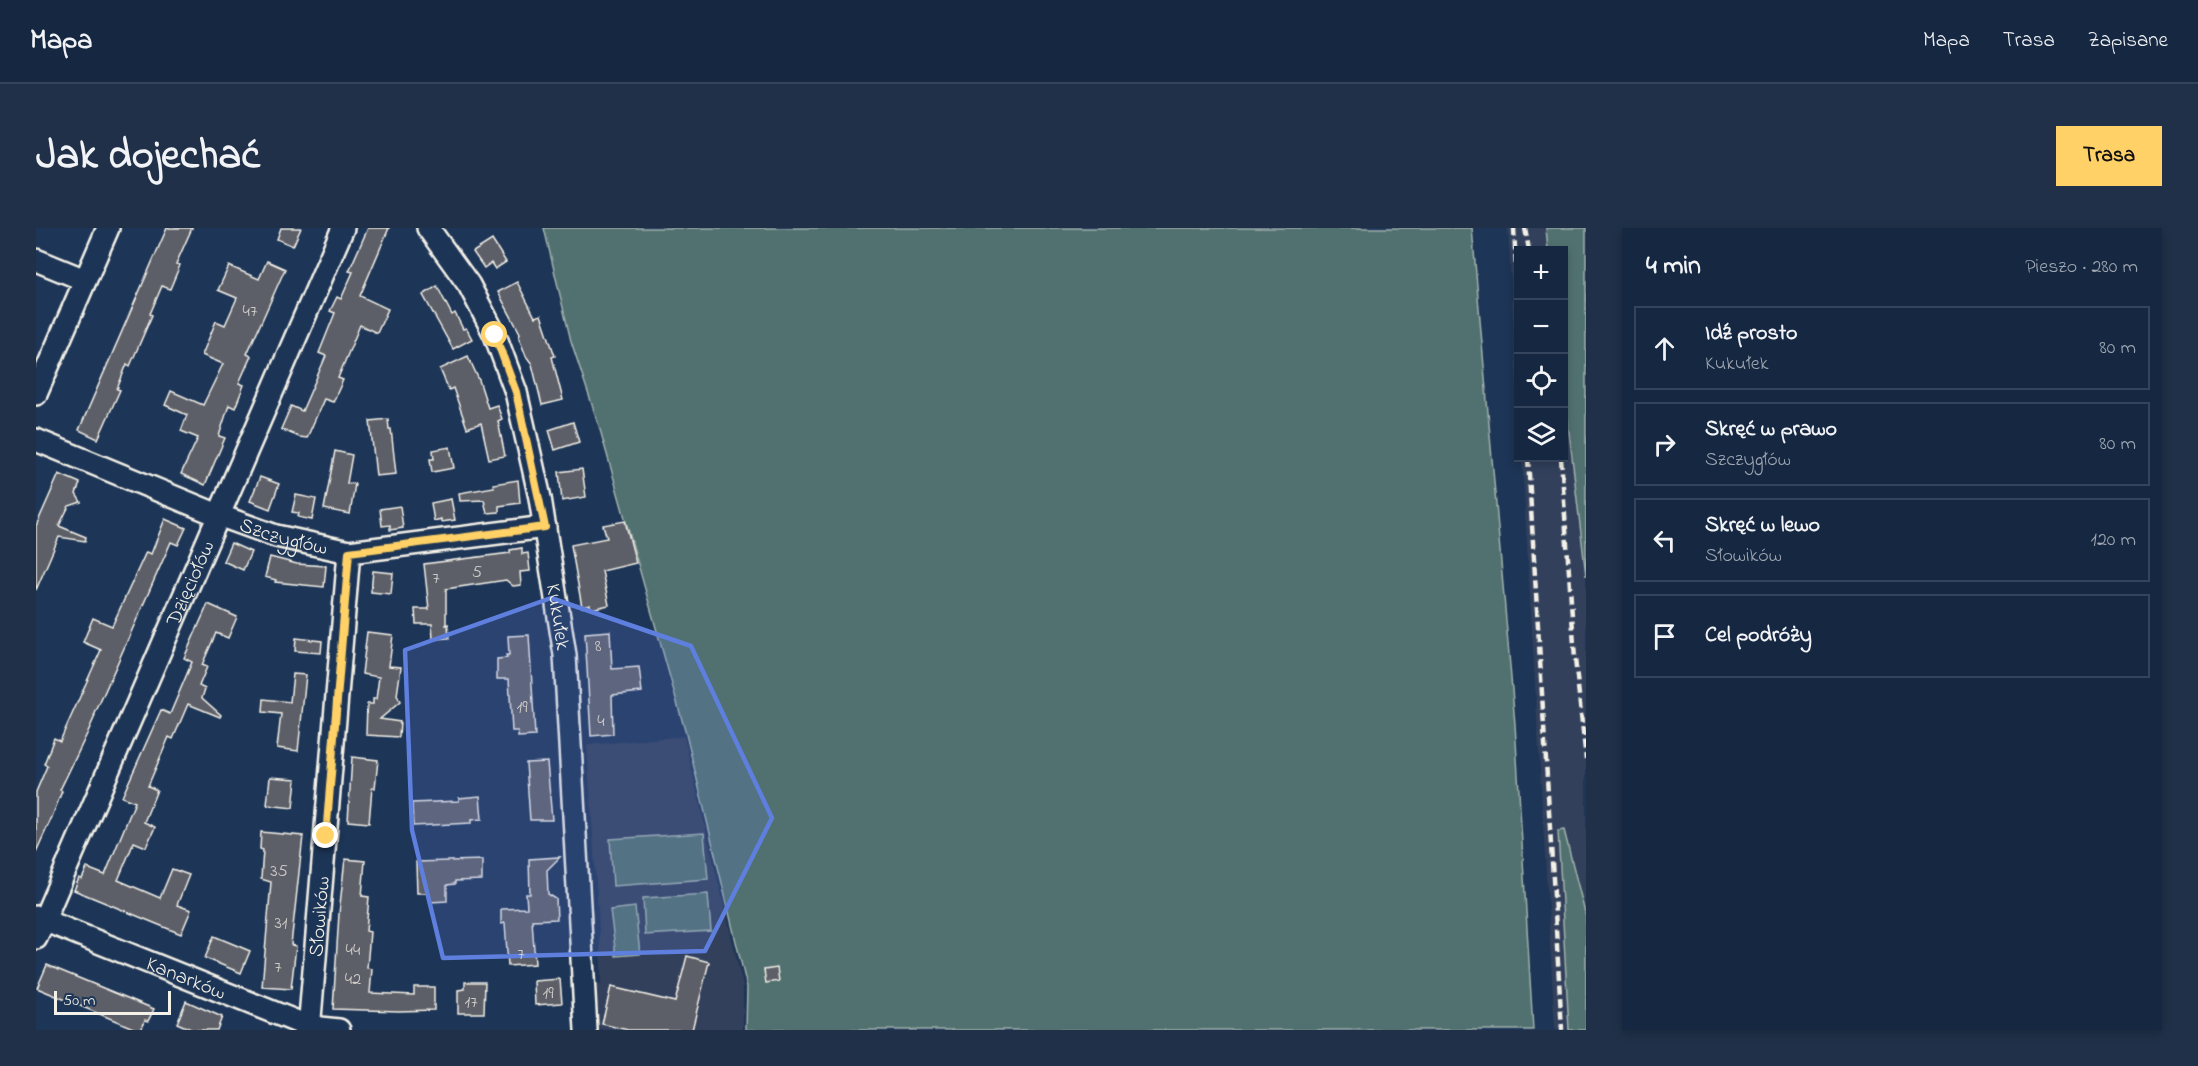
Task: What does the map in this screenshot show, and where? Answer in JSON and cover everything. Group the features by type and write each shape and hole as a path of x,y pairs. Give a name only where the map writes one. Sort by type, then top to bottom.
{"street":[{"path":"36,394 108,228"},
{"name":"Dzięciołów","path":"38,925 343,228"},
{"name":"Kukułek","path":"428,228 469,285 495,335 516,392 545,527 565,655 586,1030"},
{"path":"36,261 85,280"},
{"name":"Szczygłów","path":"36,440 218,516 276,536 349,552 545,527"},
{"name":"Słowików","path":"309,1029 349,552"},
{"name":"Kanarków","path":"38,925 309,1029 339,1030"}],"highlighted area":[{"path":"551,598 691,646 772,818 705,951 443,958 412,830 405,650"}],"shaded area":[{"path":"1508,228 1586,228 1586,917 1558,831 1569,1030 1555,1030 1522,462 1568,462 1568,246 1514,246 1514,333"},
{"path":"684,736 743,986 743,1030 595,1030 594,985 601,985 601,961 587,745"}],"green space":[{"path":"544,228 1472,228 1515,724 1533,1030 746,1030 747,987 686,734 599,426 571,341"},
{"path":"1546,228 1586,228 1586,576 1568,423 1568,246 1548,246"},
{"path":"1564,830 1586,917 1586,1030 1569,1030 1558,831"},
{"path":"704,833 708,879 613,886 610,839"},
{"path":"708,894 711,931 645,935 643,898"},
{"path":"635,907 640,954 616,956 610,910"}],"building":[{"path":"167,228 192,228 176,264 180,265 170,289 162,286 130,366 127,364 117,389 120,390 98,439 79,430"},
{"path":"281,228 301,228 293,246 277,239"},
{"path":"368,228 389,228 360,296 388,309 377,333 360,325 338,378 343,380 333,402 324,399 307,438 299,437 281,429 291,406 302,411 326,356 319,353 335,313 330,311 337,297 341,299 353,272 349,271"},
{"path":"492,240 506,262 495,269 491,263 484,268 473,252"},
{"path":"267,261 285,269 247,354 251,356 239,383 244,385 235,408 229,405 219,436 225,438 205,485 181,474 198,438 181,431 187,415 165,405 171,391 203,405 223,364 202,355 216,321 225,325 237,298 218,290 229,266 259,279"},
{"path":"517,282 535,317 541,315 555,356 552,357 563,400 542,405 532,364 519,338 520,333 498,292"},
{"path":"437,286 452,315 455,313 463,329 466,328 472,339 453,349 423,295"},
{"path":"468,356 488,408 497,405 502,419 498,421 505,456 489,459 481,423 467,428 453,388 449,390 440,369"},
{"path":"388,419 396,474 376,476 370,421"},
{"path":"573,422 579,442 555,450 549,430"},
{"path":"450,447 454,468 432,472 430,459 434,459 433,450"},
{"path":"335,451 352,455 347,483 355,484 350,514 324,509"},
{"path":"582,469 586,497 562,501 559,472"},
{"path":"59,474 80,483 76,494 81,502 69,506 59,526 86,537 85,541 59,537 36,590 36,526"},
{"path":"260,477 279,484 270,509 250,501"},
{"path":"518,480 520,503 499,506 499,512 487,513 484,500 460,501 459,493"},
{"path":"296,495 316,499 312,520 298,517 299,513 292,512"},
{"path":"451,499 455,520 434,521 431,503"},
{"path":"400,506 403,528 390,530 390,525 382,526 380,509"},
{"path":"165,519 186,528 178,545 171,542 60,790 62,791 52,817 36,852 36,792 47,766 44,764 54,738 60,741 101,650 83,642 93,618 112,626 146,552 151,554"},
{"path":"625,521 636,563 602,571 609,605 591,609 590,605 582,607 571,545 607,538 603,525"},
{"path":"231,543 251,552 243,570 223,561"},
{"path":"522,548 522,554 528,553 530,571 520,572 521,585 513,586 506,580 446,589 446,625 448,624 449,638 433,639 432,624 416,624 415,609 429,609 424,564 510,553 510,550"},
{"path":"270,557 297,564 326,566 324,587 275,582 276,580 265,577"},
{"path":"373,571 393,573 391,594 371,592"},
{"path":"208,604 237,617 228,638 216,633 202,665 207,667 199,686 205,689 202,698 221,715 220,717 188,704 173,739 169,737 148,786 157,790 144,822 155,827 146,847 134,842 118,880 160,898 172,869 189,875 177,905 191,910 181,934 74,890 79,878 82,879 87,868 105,875 135,802 122,797 161,710 170,714 192,662 184,658"},
{"path":"610,631 612,669 639,667 642,692 612,695 613,734 591,736 585,633"},
{"path":"367,632 393,635 389,666 401,667 397,695 400,702 380,719 400,722 399,737 366,735 367,704 373,704 373,699 376,699 379,677 362,674"},
{"path":"529,635 535,736 518,737 518,731 512,731 509,679 497,679 497,659 507,658 506,655 509,655 508,636"},
{"path":"296,638 322,641 321,653 295,651"},
{"path":"293,674 306,675 298,751 277,748 281,714 263,712 264,699 290,702"},
{"path":"352,757 378,760 375,788 372,788 369,823 348,821"},
{"path":"547,762 552,820 530,820 526,763"},
{"path":"270,777 296,779 293,808 267,805"},
{"path":"480,796 482,819 471,820 471,823 413,826 412,803 459,801 459,798"},
{"path":"261,832 303,836 291,945 296,946 291,989 262,987 271,882 261,879 263,850 260,849"},
{"path":"560,857 547,870 548,894 556,899 557,919 532,920 535,964 508,966 505,923 501,924 501,909 527,908 526,894 530,894 529,859"},
{"path":"345,859 365,861 362,896 369,897 366,931 370,932 367,968 372,969 370,993 414,995 414,987 434,987 434,1010 333,1009"},
{"path":"482,860 482,880 455,881 455,884 447,885 447,901 430,902 429,893 417,893 416,862"},
{"path":"214,936 250,951 241,973 205,958"},
{"path":"687,956 709,962 692,1030 628,1030 602,1024 611,987 675,1002"},
{"path":"47,965 154,1009 148,1021 145,1020 141,1030 138,1030 37,988"},
{"path":"777,968 779,981 766,983 764,970"},
{"path":"560,979 562,1003 535,1005 534,981"},
{"path":"465,982 485,982 484,1013 458,1013 458,990 465,989"},
{"path":"186,1001 222,1017 217,1030 193,1030 177,1023"}],"railway":[{"path":"1514,228 1518,300"},
{"path":"1525,228 1528,246"},
{"path":"1528,462 1562,1030"},
{"path":"1561,462 1575,659 1586,759"}],"route":[{"path":"326,836 349,552 545,527 516,392 495,335"}]}
